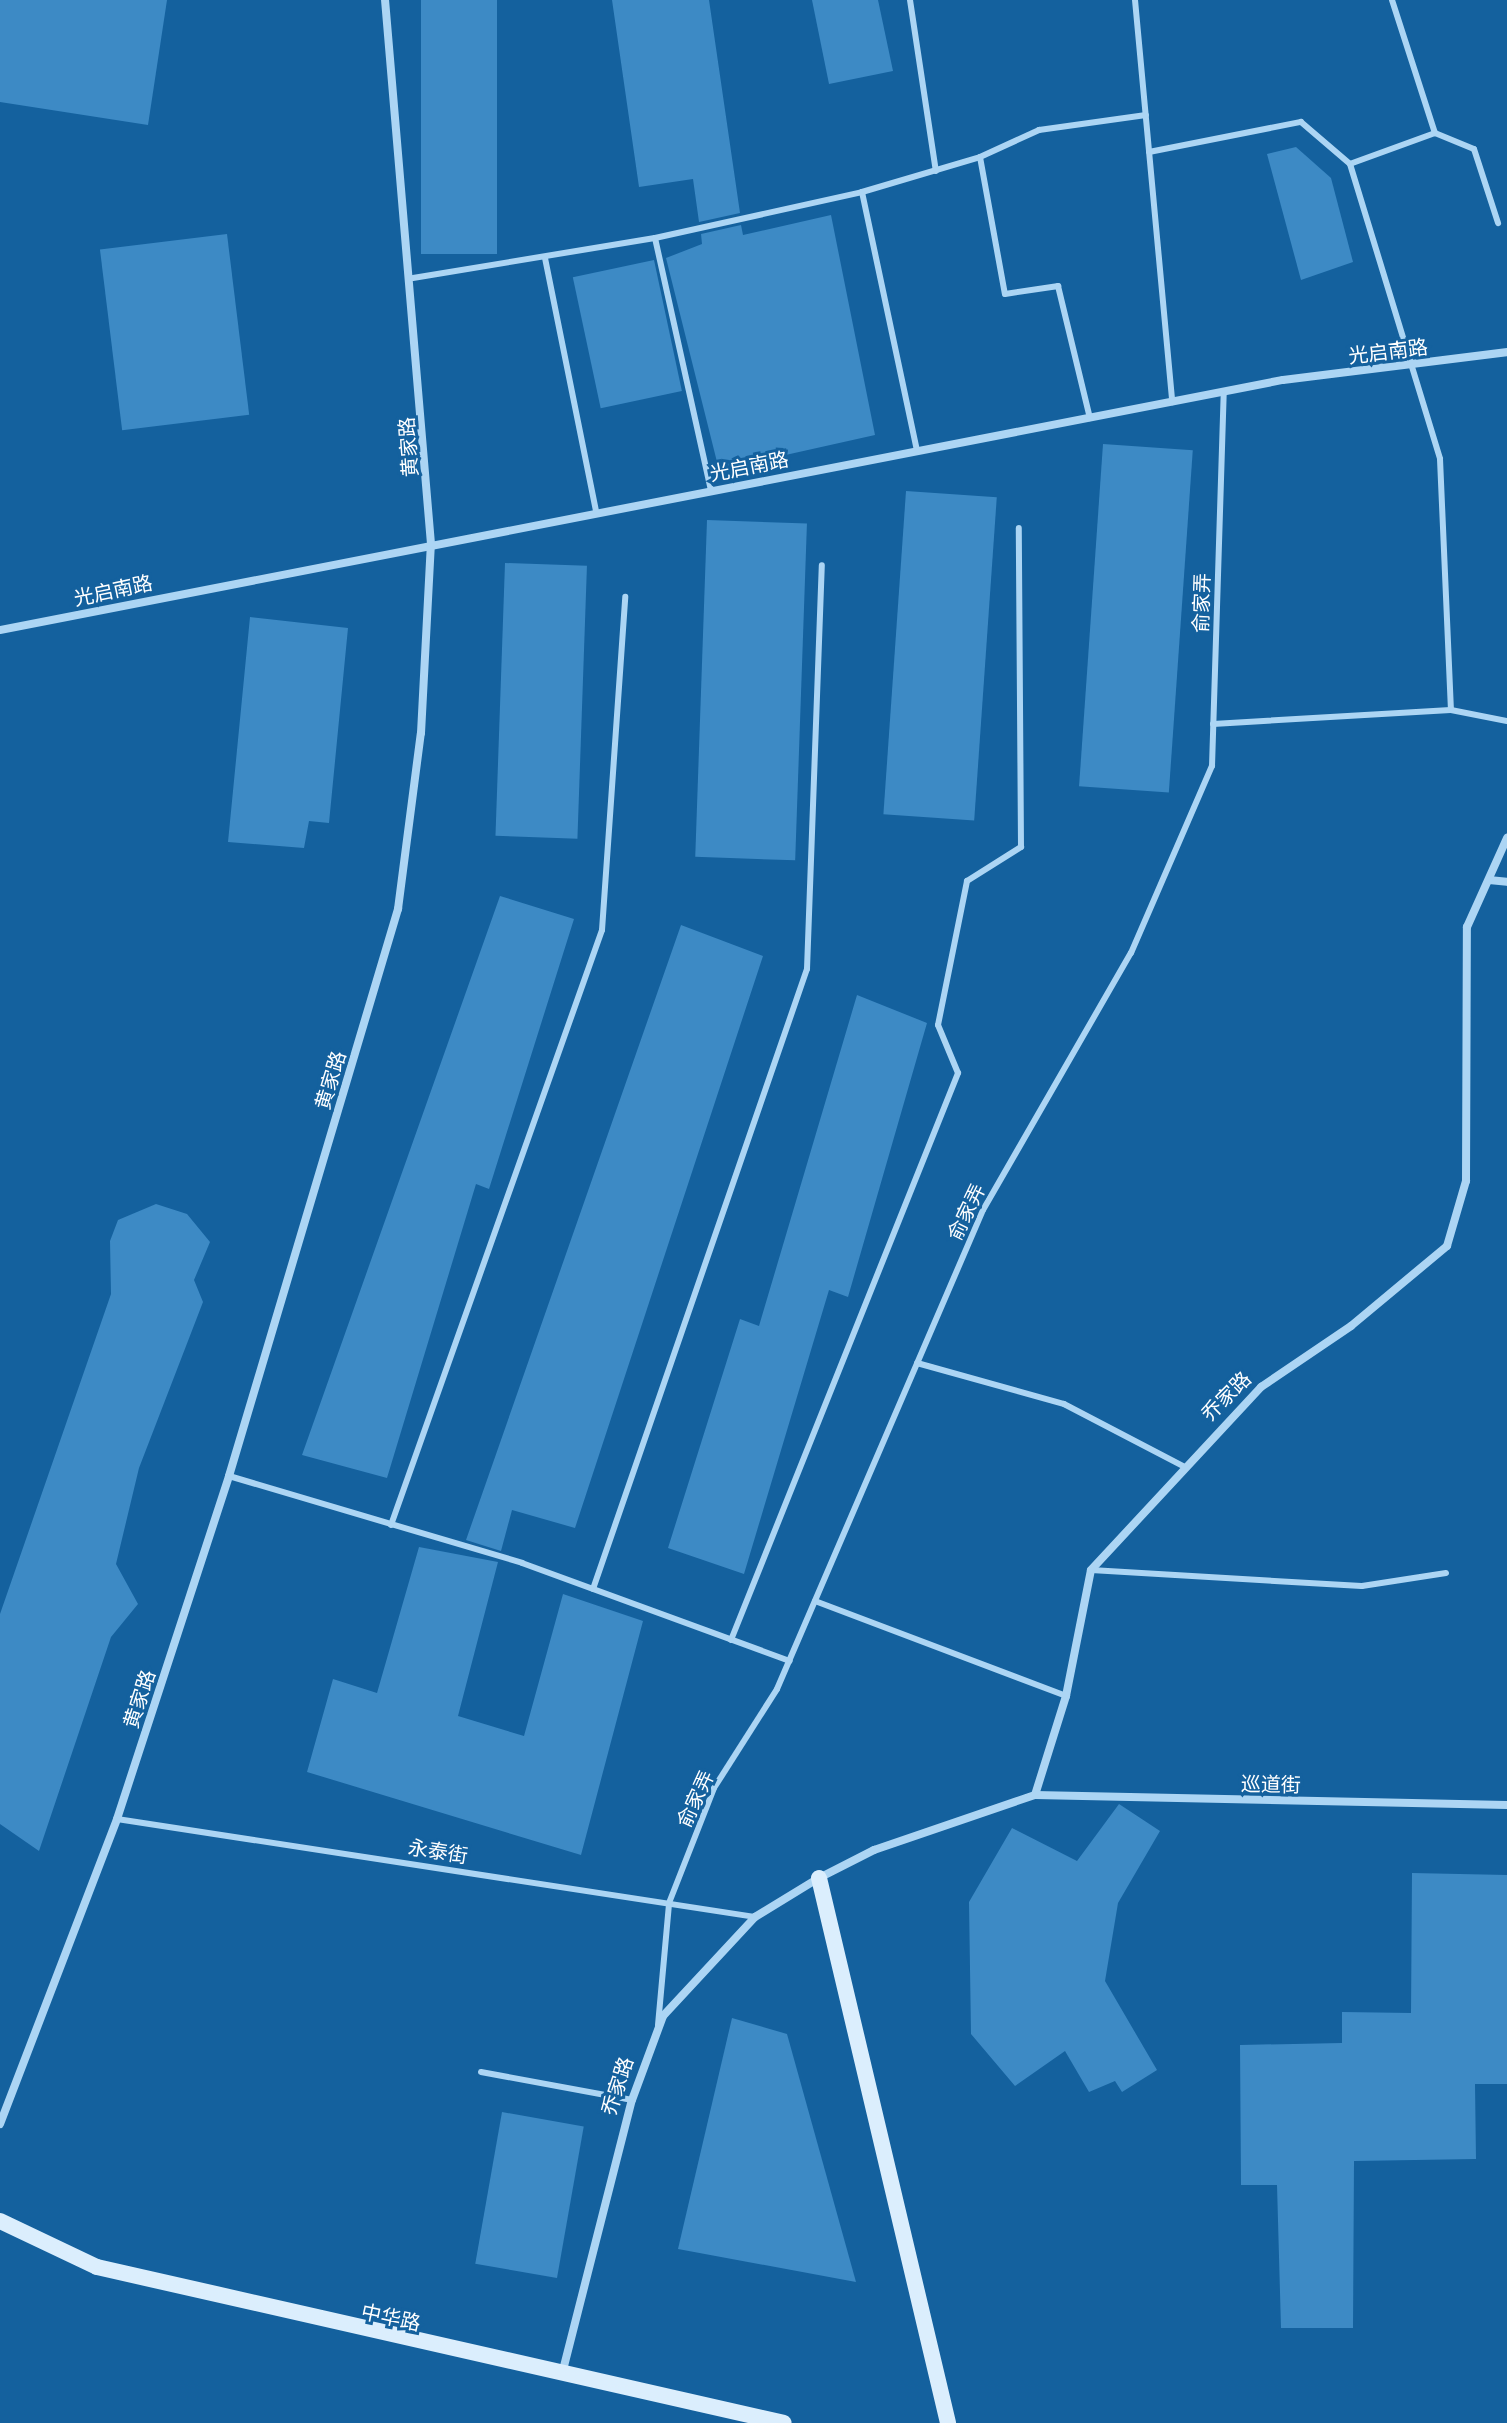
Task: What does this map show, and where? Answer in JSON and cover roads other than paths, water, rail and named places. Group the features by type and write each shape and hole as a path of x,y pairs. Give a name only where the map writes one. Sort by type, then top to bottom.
{"street":[{"name":"黄家路","path":"0,2124 117,1819 229,1476 398,909 421,733 431,544 413,278 385,0"},
{"name":"光启南路","path":"0,630 1224,392 1507,352"},
{"name":"乔家路","path":"1091,1570 1261,1387 1351,1326 1447,1246 1466,1181 1467,927 1507,838"},
{"path":"1489,880 1507,882"},
{"path":"1035,1795 1066,1696 1091,1570"},
{"name":"乔家路","path":"562,2374 632,2100 657,2032 755,1917 819,1878 874,1850 1035,1795"},
{"name":"巡道街","path":"1035,1795 1507,1805"},
{"path":"819,1878 948,2423"},
{"name":"中华路","path":"0,2221 97,2267 784,2423"}],"lane":[{"path":"910,0 936,171"},
{"path":"1135,0 1172,402"},
{"path":"1392,0 1435,133"},
{"path":"413,278 655,238 862,192 980,157 1039,130 1146,115"},
{"path":"1149,152 1301,122 1350,164 1414,364 1440,459 1451,710"},
{"path":"1350,164 1435,133 1474,149 1498,223"},
{"path":"980,157 1005,294 1058,286 1090,418"},
{"path":"862,192 917,451"},
{"path":"655,238 711,490"},
{"path":"545,258 596,512"},
{"name":"俞家弄","path":"657,2032 669,1903 714,1788 790,1661 983,1210 1131,953 1212,766 1224,392"},
{"path":"731,1640 958,1073 938,1025 967,881 1021,847 1019,528"},
{"path":"593,1589 807,969 822,565"},
{"path":"391,1525 602,930 625,597"},
{"path":"1213,724 1451,710 1507,721"},
{"path":"917,1363 1064,1404 1185,1467"},
{"path":"229,1476 593,1589 790,1661"},
{"path":"1091,1570 1362,1586 1446,1573"},
{"path":"815,1601 1066,1696"},
{"name":"永泰街","path":"117,1819 755,1917"},
{"path":"481,2072 632,2100"}]}
